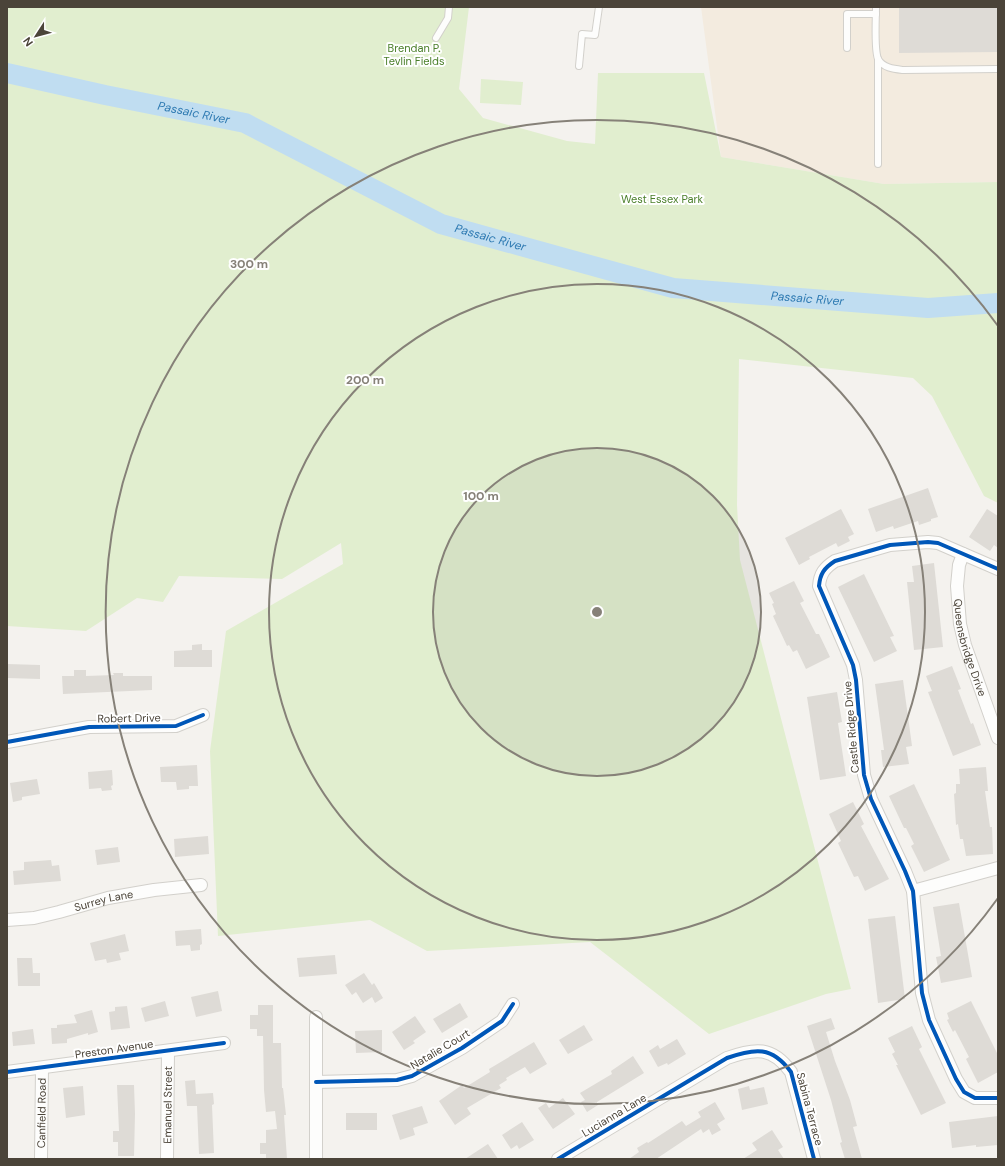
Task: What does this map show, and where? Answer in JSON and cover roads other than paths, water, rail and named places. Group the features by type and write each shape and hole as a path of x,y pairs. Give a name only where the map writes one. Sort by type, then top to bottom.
{"street":[{"name":"Castle Ridge Drive","path":"998,568 938,543 928,542 890,545 835,562 827,566 822,572 819,586 853,665 856,680 864,775 871,799 905,870 912,891 922,993 929,1020 956,1079 964,1092 975,1098 998,1098"},
{"name":"Queensbridge Drive","path":"963,554 959,565 957,586 960,624 965,645 998,738"},
{"name":"Robert Drive","path":"7,742 89,727 176,726 202,715"},
{"path":"912,891 998,868"},
{"name":"Surrey Lane","path":"7,920 59,912 108,898 154,890 201,885"},
{"name":"Natalie Court","path":"316,1082 397,1080 412,1076 462,1048 502,1021 513,1004"},
{"path":"316,1017 316,1159"},
{"name":"Preston Avenue","path":"7,1072 224,1043"},
{"name":"Emanuel Street","path":"167,1159 168,1050"},
{"name":"Sabina Terrace","path":"679,1086 727,1058 741,1053 756,1051 765,1052 778,1057 784,1061 791,1072 814,1159"},
{"name":"Canfield Road","path":"41,1159 42,1068"},
{"name":"Lucianna Lane","path":"558,1159 679,1086"}],"lane":[{"path":"436,38 448,18 449,7"},
{"path":"580,66 582,34 595,35 599,7"},
{"path":"846,7 847,48"},
{"path":"876,7 878,59 878,164"},
{"path":"847,14 876,14"},
{"path":"878,59 884,65 892,69 998,70"}],"waterway":[{"name":"Passaic River","path":"7,73 105,95 245,123 441,224 673,288 928,308 998,303"}],"park label":[{"name":"Brendan P. Tevlin Fields","path":"414,54"},
{"name":"West Essex Park","path":"662,199"}]}
